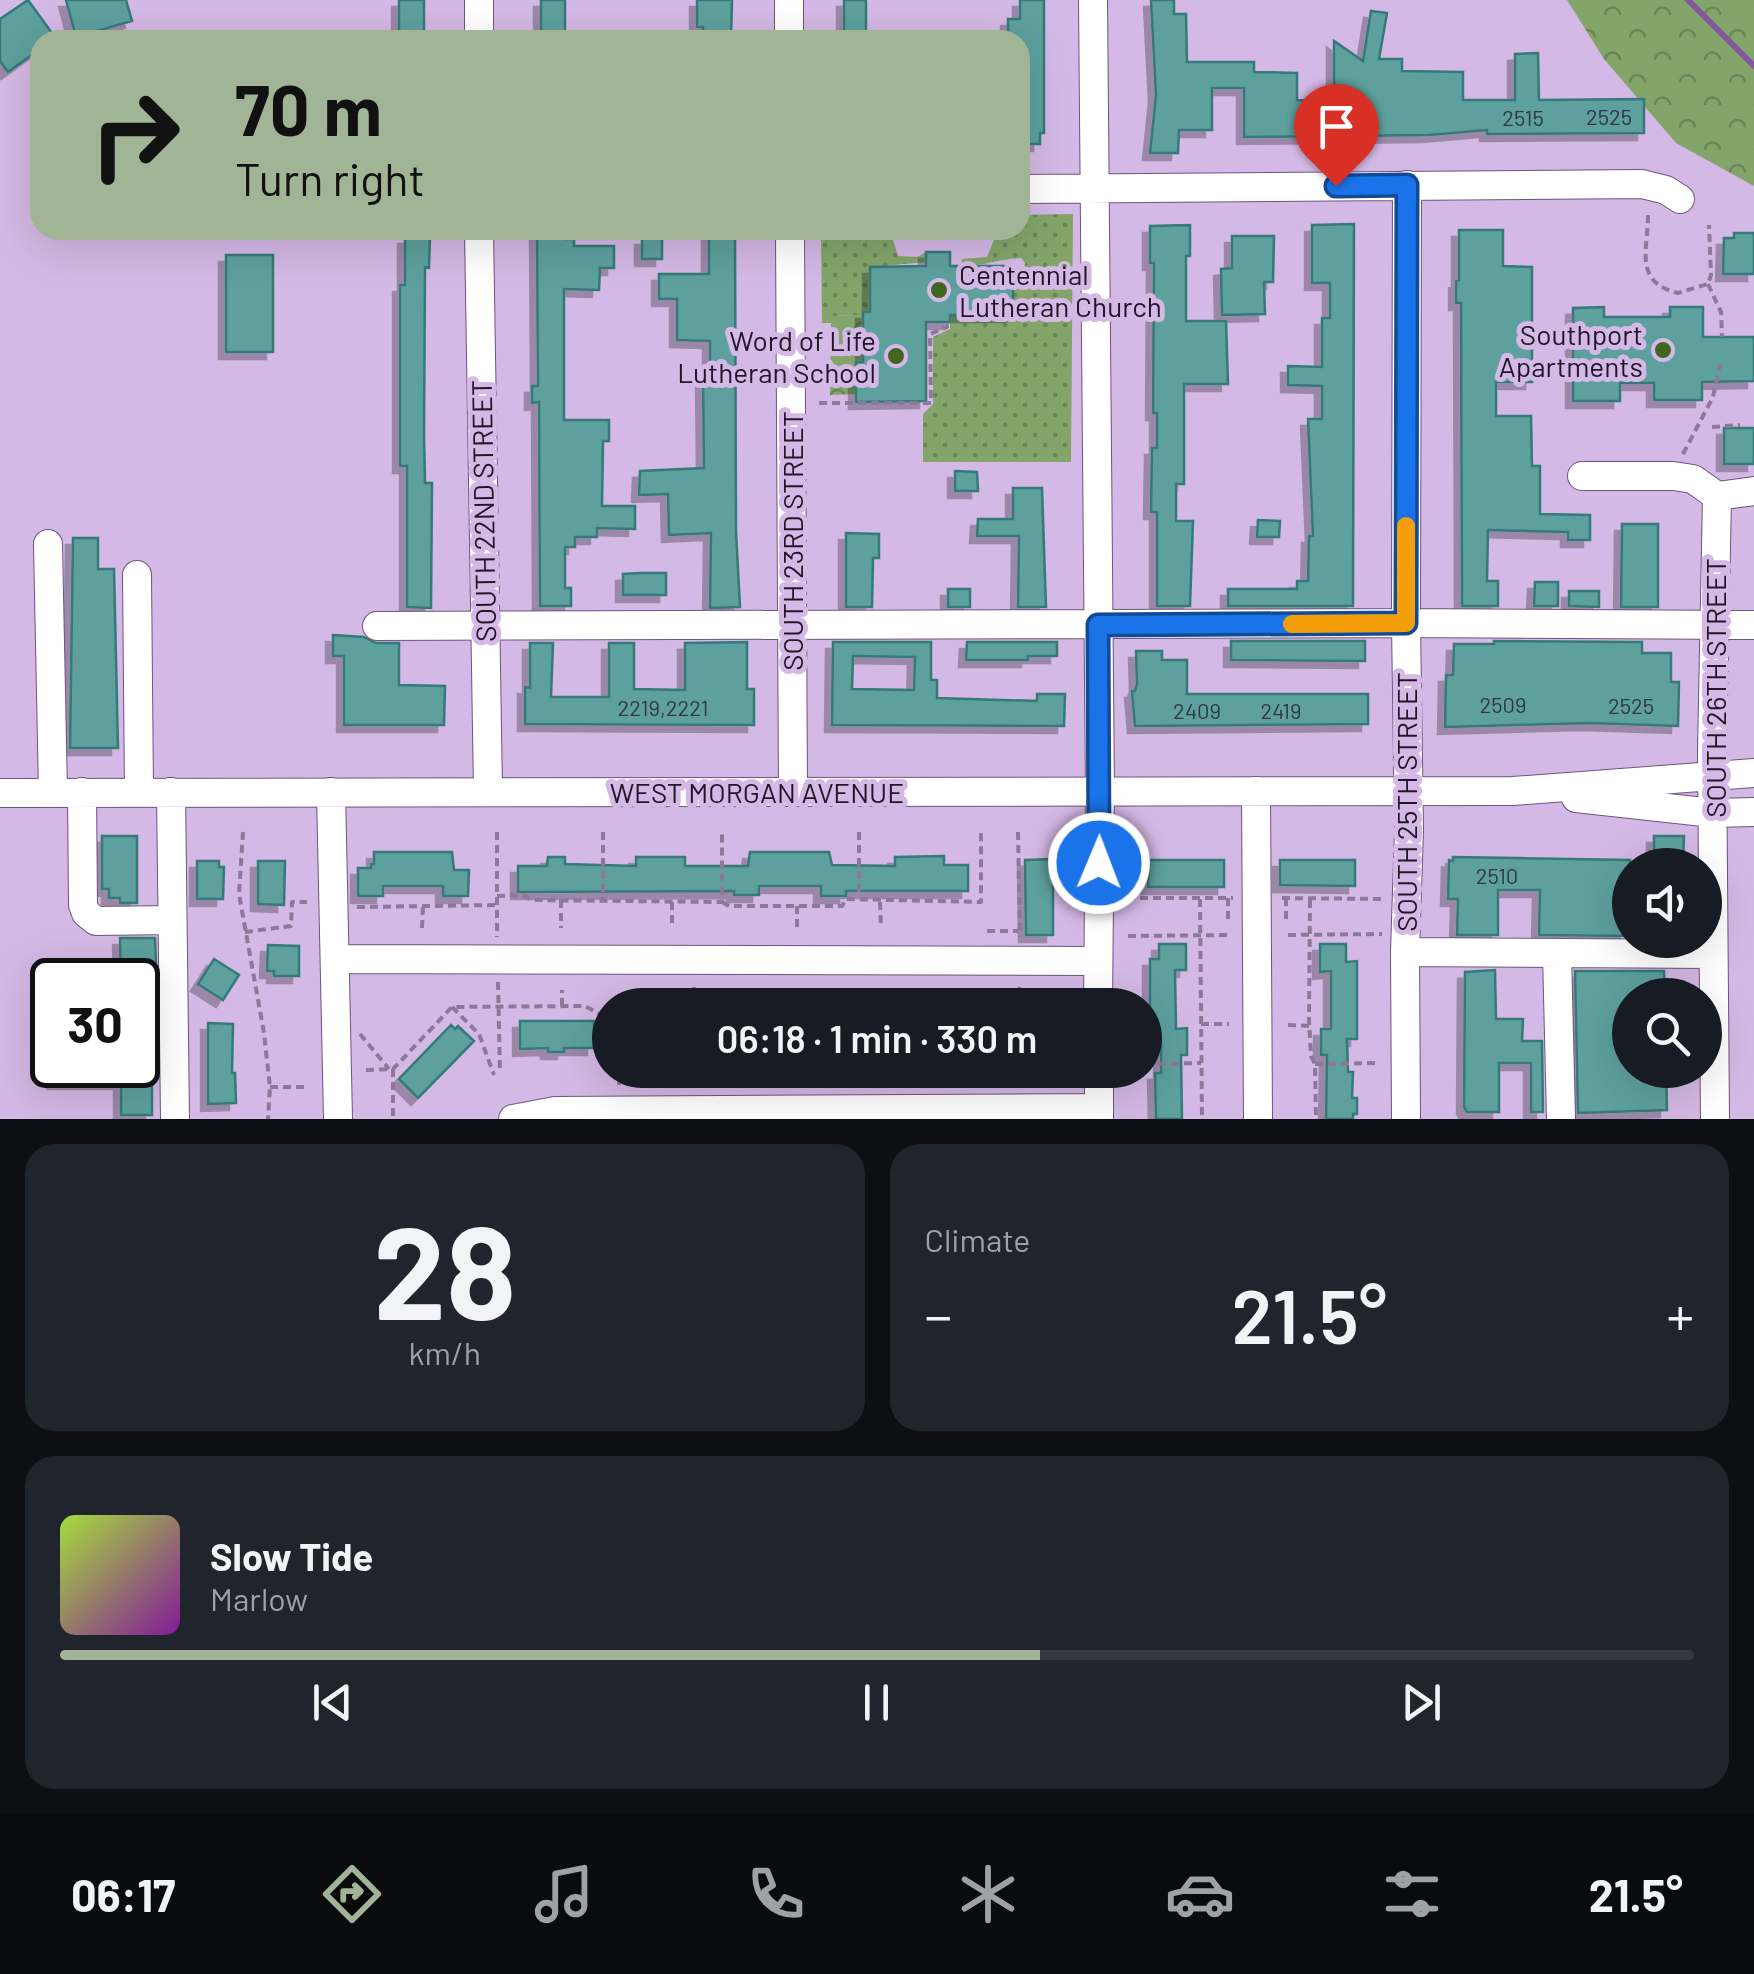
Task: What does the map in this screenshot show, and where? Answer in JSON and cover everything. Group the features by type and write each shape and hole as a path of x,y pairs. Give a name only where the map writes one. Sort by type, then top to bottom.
{"street":[{"path":"478,30 479,0"},
{"path":"789,0 789,30"},
{"path":"1093,0 1098,988"},
{"path":"1030,188 1642,184 1666,190 1680,199"},
{"name":"SOUTH 25TH STREET","path":"1406,1119 1396,943 1408,791 1407,185"},
{"name":"SOUTH 22ND STREET","path":"478,240 488,792"},
{"name":"SOUTH 23RD STREET","path":"790,240 793,792"},
{"path":"1582,476 1672,476 1692,479 1717,496 1754,491"},
{"name":"SOUTH 26TH STREET","path":"1714,848 1717,496"},
{"path":"48,544 52,792"},
{"path":"137,575 139,792"},
{"path":"377,626 1406,623 1754,626"},
{"name":"WEST MORGAN AVENUE","path":"0,792 1514,791 1754,773"},
{"path":"1256,791 1249,898 1258,1119"},
{"name":"WEST MORGAN AVENUE","path":"1514,791 1714,812 1754,812"},
{"path":"82,792 86,913 96,920 172,920"},
{"path":"171,792 175,1119"},
{"path":"331,792 338,1119"},
{"path":"1396,943 1612,953"},
{"path":"1557,953 1561,1119"},
{"name":"SOUTH 26TH STREET","path":"1713,958 1714,1119"},
{"path":"336,959 1098,960"},
{"path":"513,1119 554,1111 642,1115 1099,1114 1099,1088"}],"path":[{"path":"1648,214 1644,259 1654,282 1678,293 1708,284"},
{"path":"1708,226 1708,284 1721,312 1722,337"},
{"path":"818,403 931,403 930,334 947,326 946,322"},
{"path":"1672,476 1705,416 1719,381 1720,364"},
{"path":"1705,416 1712,427"},
{"path":"1697,432 1740,425"},
{"path":"243,832 239,894 264,1032 270,1087 268,1119"},
{"path":"602,832 603,899"},
{"path":"722,832 722,902"},
{"path":"859,832 859,899"},
{"path":"497,896 722,902 729,906 842,906 846,899 981,902 981,832"},
{"path":"1018,832 1020,988"},
{"path":"1127,898 1377,898"},
{"path":"1200,898 1202,1119"},
{"path":"1228,898 1228,920"},
{"path":"1286,898 1286,919"},
{"path":"1310,898 1308,965 1316,1119"},
{"path":"561,900 562,928"},
{"path":"245,932 285,928 293,920 292,902 308,902"},
{"path":"672,902 672,927"},
{"path":"880,902 881,928"},
{"path":"355,907 497,906"},
{"path":"797,906 797,928"},
{"path":"422,928 423,907"},
{"path":"987,931 1020,931"},
{"path":"1128,936 1227,935"},
{"path":"1288,935 1396,943"},
{"path":"562,990 562,1006"},
{"path":"366,1070 391,1069 452,1008 585,1006 592,1011"},
{"path":"338,1008 391,1069 393,1119"},
{"path":"452,1008 479,1034 494,1075"},
{"path":"1201,1024 1229,1024"},
{"path":"1288,1025 1311,1026"},
{"path":"1162,1064 1201,1063"},
{"path":"1315,1064 1388,1063"},
{"path":"270,1087 310,1087"}],"green space":[{"path":"1567,0 1754,0 1754,186 1676,143 1604,59"},
{"path":"1073,214 1071,462 923,462 923,414 933,404 933,337 950,329 950,315 1015,318 1025,313 1022,302 1013,301 1013,281 1024,274 1025,263 1021,258 961,266 962,259 987,257 994,240 1030,240 1030,215"},
{"path":"821,240 893,240 898,256 917,257 926,252 926,262 870,267 870,312 832,316 831,323 822,323"},
{"path":"863,315 863,362 856,362 856,394 830,395 831,316"}],"building":[{"path":"28,0 50,30 30,30 30,56 8,72 0,61 0,19"},
{"path":"66,0 126,0 132,21 100,30 74,30"},
{"path":"399,0 424,0 424,30 399,30"},
{"path":"541,0 565,0 565,30 541,30"},
{"path":"697,0 732,0 731,30 697,27"},
{"path":"844,0 866,0 866,30 844,30"},
{"path":"1020,0 1044,0 1044,133 1040,133 1040,144 1030,144 1030,30 1008,30 1008,19 1020,19"},
{"path":"1151,0 1174,0 1174,14 1186,14 1187,62 1254,62 1254,72 1297,73 1297,100 1334,101 1334,41 1363,61 1371,11 1387,13 1379,59 1402,59 1402,71 1463,72 1463,100 1515,100 1515,54 1538,53 1539,100 1644,99 1644,133 1487,134 1487,130 1429,135 1244,137 1244,88 1212,88 1212,130 1179,130 1178,153 1150,153 1156,95"},
{"path":"1354,224 1353,606 1228,606 1228,589 1297,589 1297,581 1308,581 1309,536 1313,536 1308,419 1322,419 1322,386 1288,385 1288,366 1322,367 1322,318 1330,318 1330,283 1312,283 1312,225"},
{"path":"1190,225 1186,321 1226,321 1228,384 1184,384 1184,484 1176,484 1176,521 1193,521 1190,606 1157,606 1157,512 1151,512 1157,413 1153,413 1154,263 1150,263 1150,226"},
{"path":"1459,230 1503,230 1503,266 1532,267 1532,382 1496,382 1496,416 1531,416 1532,466 1540,466 1540,514 1590,515 1590,540 1568,540 1568,532 1488,530 1487,581 1498,581 1498,606 1462,606 1461,303 1456,303"},
{"path":"1734,233 1754,233 1754,274 1723,274 1724,238 1734,238"},
{"path":"1232,236 1274,236 1273,282 1264,282 1265,314 1222,315 1221,269 1232,268"},
{"path":"405,240 430,240 429,268 425,267 424,434 425,483 432,483 431,608 407,607 407,466 400,466 400,285 405,285"},
{"path":"537,240 574,240 574,246 614,246 614,268 600,268 599,290 564,289 564,420 609,420 609,441 603,441 602,506 635,506 635,529 597,528 597,537 575,537 575,547 565,547 565,588 571,588 571,606 540,606 539,402 532,403 532,386 538,386"},
{"path":"642,240 662,240 662,259 642,259"},
{"path":"709,240 735,240 740,607 710,608 711,533 669,535 668,494 639,495 640,471 704,468 703,374 710,375 710,341 677,340 677,299 659,299 659,274 709,274"},
{"path":"926,252 950,252 950,266 1013,266 1013,315 950,315 950,322 926,322 926,401 856,402 856,362 863,362 863,312 870,312 870,267 926,266"},
{"path":"226,255 273,255 273,352 226,352"},
{"name":"Southport Apartments","path":"1604,307 1604,317 1670,317 1670,307 1703,307 1703,337 1754,337 1754,381 1702,382 1702,400 1654,400 1654,383 1620,383 1620,401 1573,401 1573,308"},
{"path":"1724,428 1754,428 1754,464 1724,464"},
{"path":"955,471 977,472 978,491 955,491"},
{"path":"1013,488 1042,488 1046,607 1018,607 1019,536 977,536 978,519 1013,519"},
{"path":"1258,520 1280,521 1279,537 1257,537"},
{"path":"1622,524 1658,524 1658,607 1621,607"},
{"path":"846,533 879,534 879,558 873,558 872,607 846,607"},
{"path":"73,538 98,538 98,569 114,569 118,748 70,748"},
{"path":"666,573 666,595 623,595 623,574"},
{"path":"1535,582 1558,582 1558,606 1534,606"},
{"path":"948,589 970,589 970,607 948,607"},
{"path":"1569,591 1599,591 1599,607 1569,606"},
{"path":"333,635 399,643 399,685 445,686 444,725 344,725 344,656 333,656"},
{"path":"1231,641 1365,641 1365,661 1231,660"},
{"path":"747,642 747,689 754,689 754,725 525,724 530,643 553,643 551,697 609,697 609,643 634,643 634,689 685,690 685,643"},
{"path":"833,642 931,642 931,680 937,680 937,698 1037,701 1037,694 1065,694 1064,726 832,725","holes":["853,656 915,657 914,690 852,689"]},
{"path":"967,642 1057,642 1057,656 966,660"},
{"path":"1642,642 1642,653 1671,653 1671,682 1679,682 1678,726 1590,723 1445,727 1446,675 1453,675 1454,644"},
{"path":"1136,651 1162,651 1162,660 1187,660 1187,694 1368,694 1368,724 1135,726 1132,691 1137,684"},
{"path":"102,836 137,836 137,903 120,903 120,898 109,898 109,889 102,889"},
{"path":"1654,836 1684,836 1684,848 1654,848"},
{"path":"374,852 452,852 454,870 469,870 468,896 443,896 443,886 383,886 383,896 358,896 358,868 371,868"},
{"path":"750,852 829,852 832,865 895,866 895,857 944,856 944,865 968,865 968,891 846,891 846,896 821,896 821,886 759,886 759,895 734,895 734,891 518,892 518,866 547,866 548,857 565,857 565,864 636,866 636,857 685,857 685,866 748,866"},
{"path":"1453,857 1612,860 1612,936 1539,935 1540,890 1498,890 1498,935 1457,935 1458,899 1448,899 1449,860 1453,861"},
{"path":"1053,859 1053,935 1026,935 1025,860"},
{"path":"1149,860 1224,860 1224,887 1148,887"},
{"path":"1280,860 1355,860 1355,886 1280,885"},
{"path":"197,861 219,861 219,867 224,867 223,899 197,899"},
{"path":"258,861 285,861 284,905 258,904"},
{"path":"120,938 155,938 156,958 120,958"},
{"path":"1159,944 1186,944 1186,970 1175,970 1176,1029 1187,1028 1187,1055 1181,1055 1182,1119 1156,1119 1155,1088 1162,1088 1162,988 1150,988 1150,959 1159,959"},
{"path":"1320,944 1346,944 1346,962 1357,961 1357,1039 1347,1039 1348,1072 1353,1072 1352,1098 1357,1098 1353,1119 1326,1119 1327,1055 1321,1055 1321,1029 1331,1029 1331,971 1320,972"},
{"path":"268,945 299,946 299,976 274,976 274,971 267,971"},
{"path":"214,959 239,975 223,1000 198,984"},
{"path":"1495,970 1496,1019 1523,1019 1522,1041 1542,1041 1543,1112 1531,1112 1531,1063 1499,1063 1499,1112 1467,1112 1464,1107 1465,972"},
{"path":"1575,971 1664,971 1664,978 1612,978 1612,1088 1666,1088 1667,1110 1578,1113"},
{"path":"520,1021 592,1021 592,1048 564,1048 564,1052 520,1049"},
{"path":"208,1023 233,1024 236,1103 208,1104"},
{"path":"451,1025 455,1029 458,1026 474,1041 418,1098 399,1079"},
{"path":"121,1088 152,1088 152,1115 121,1115"}],"waterway":[{"path":"1688,0 1754,66"}],"slow traffic":[{"path":"1292,624 1406,623 1406,526"}],"place":[{"name":"Centennial Lutheran Church","path":"939,290"},
{"name":"Southport Apartments","path":"1663,350"},
{"name":"Word of Life Lutheran School","path":"896,356"}],"route":[{"path":"1099,863 1098,625 1406,623 1407,185 1336,186"}]}
